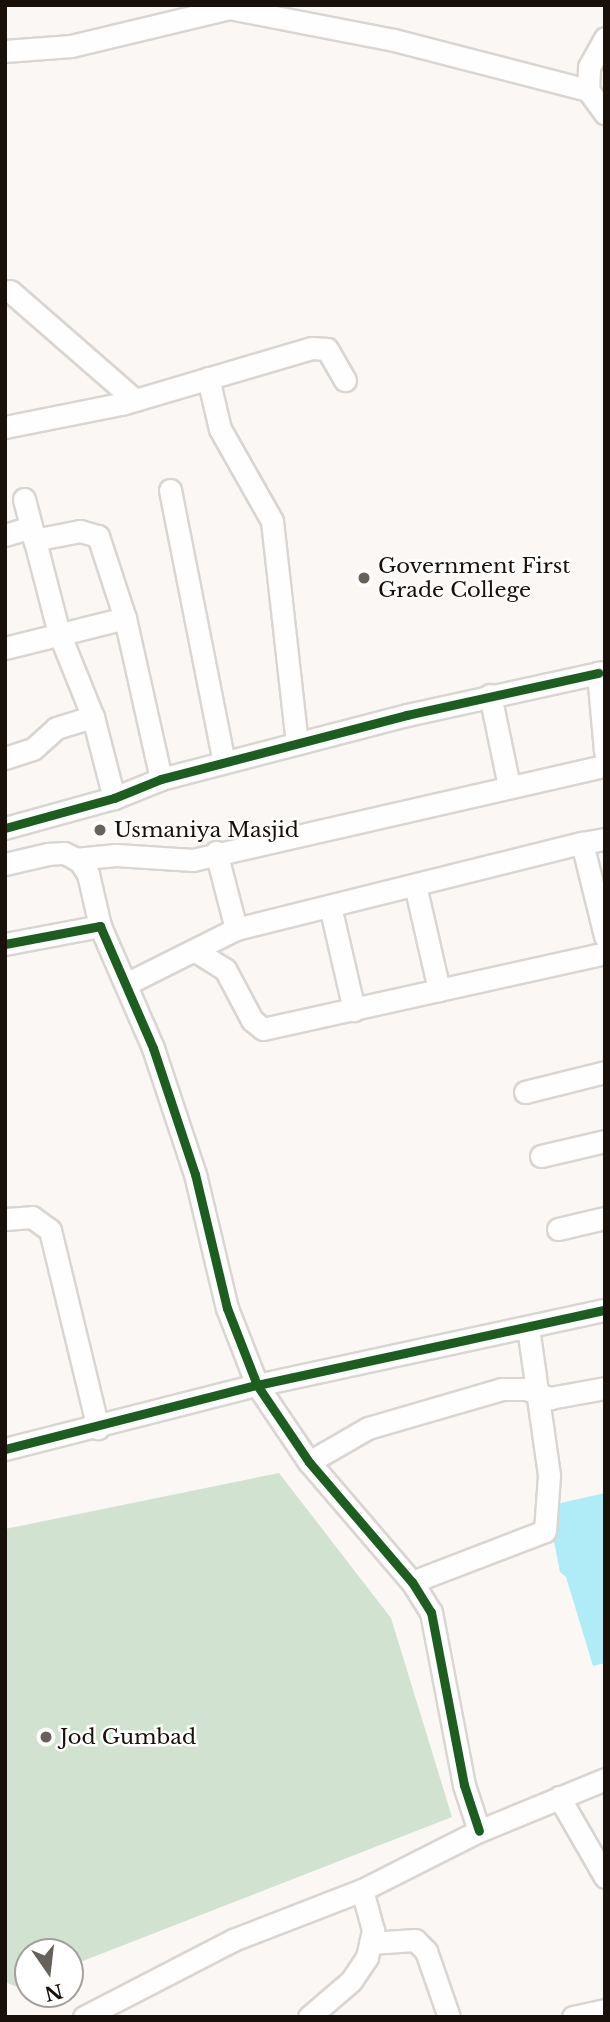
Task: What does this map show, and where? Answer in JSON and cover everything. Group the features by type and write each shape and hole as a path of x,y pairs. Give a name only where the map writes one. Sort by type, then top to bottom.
{"street":[{"path":"5,51 71,46 229,8 394,40 588,90"},
{"path":"605,38 589,67 588,90 605,113"},
{"path":"10,291 135,400"},
{"path":"5,427 135,400 312,348 327,349 345,380"},
{"path":"208,378 220,429 272,521 297,744"},
{"path":"170,489 224,762"},
{"path":"24,499 59,633 93,717 114,797"},
{"path":"5,535 80,531 98,536 125,618 161,779"},
{"path":"5,648 125,618"},
{"path":"5,828 224,762 491,695 601,673 605,752"},
{"path":"491,695 509,786"},
{"path":"5,758 33,749 56,728 93,717"},
{"path":"75,859 116,855 177,862 605,766"},
{"path":"128,983 236,929 605,839"},
{"path":"582,844 605,936"},
{"path":"216,852 236,929"},
{"path":"5,864 64,853 75,859 88,874 100,926 128,983 194,1174 227,1308 257,1385 309,1462 412,1582 431,1612 464,1785 479,1831"},
{"path":"415,885 439,990"},
{"path":"330,906 354,1010"},
{"path":"5,944 100,926"},
{"path":"194,950 225,969 256,1027 273,1029 605,953"},
{"path":"525,1092 605,1072"},
{"path":"541,1156 605,1141"},
{"path":"5,1219 32,1217 50,1230 98,1428"},
{"path":"558,1228 605,1218"},
{"path":"5,1449 98,1428 257,1385 605,1310"},
{"path":"412,1582 545,1531 549,1475 528,1328"},
{"path":"309,1462 368,1428 502,1389 550,1398 605,1388"},
{"path":"84,2017 233,1940 362,1889 479,1831 605,1779"},
{"path":"559,1797 605,1877"},
{"path":"309,2017 351,1981 367,1957 373,1930 362,1889"},
{"path":"370,1943 415,1940 426,1951 449,2017"},
{"path":"573,2017 605,2010"}],"green space":[{"path":"279,1473 391,1618 452,1817 84,1961 84,1938 14,1938 14,1986 5,1982 5,1529"}],"water":[{"path":"605,1493 605,1663 593,1666 566,1577 560,1572 547,1506"}],"cycle path":[{"path":"5,828 114,798 161,779 407,715 598,673"},
{"path":"5,944 100,926 153,1048 195,1174 227,1308 257,1385 309,1462 412,1582 431,1612 464,1785 479,1831"},
{"path":"5,1449 257,1385 605,1310"}],"place":[{"name":"Government First Grade College","path":"364,578"},
{"name":"Usmaniya Masjid","path":"100,830"},
{"name":"Jod Gumbad","path":"46,1737"}]}
